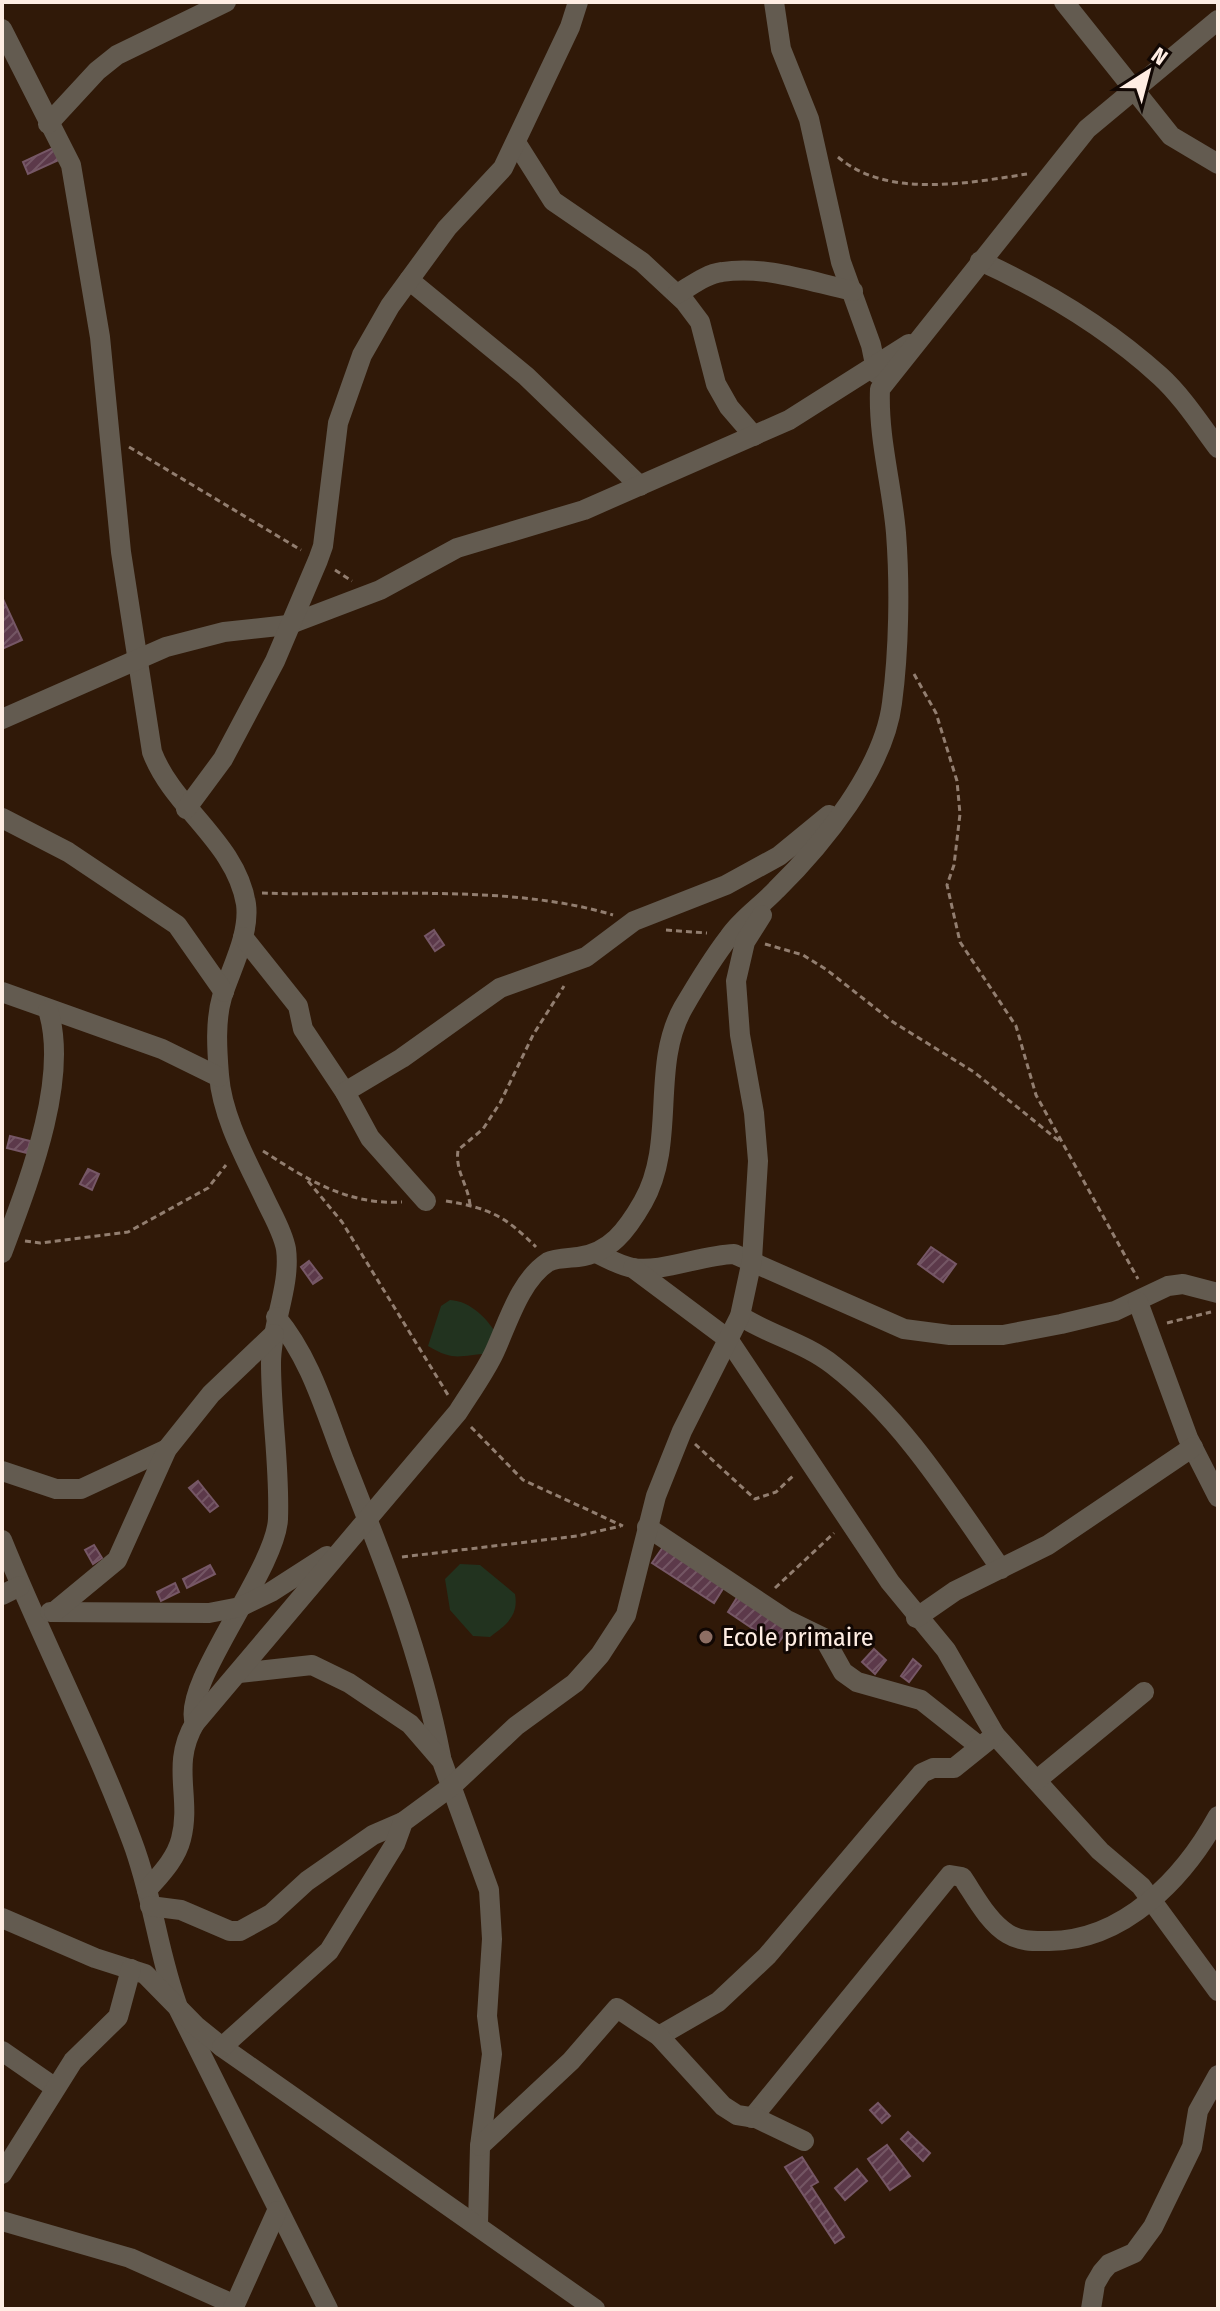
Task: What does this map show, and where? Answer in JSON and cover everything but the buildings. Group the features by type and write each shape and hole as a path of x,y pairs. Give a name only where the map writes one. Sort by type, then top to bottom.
{"street":[{"path":"48,124 117,55 226,2"},
{"path":"186,809 223,759 275,661 318,560 323,546 338,423 362,355 409,280 447,228 497,177 517,144 578,2"},
{"path":"148,1898 174,1857 182,1836 181,1758 185,1740 195,1723 458,1412 534,1277 549,1261 598,1254 619,1238 645,1199 657,1163 672,1031 738,936 838,820 883,735 892,704 896,534 879,412 880,389 853,291 841,262 809,119 781,49 774,2"},
{"path":"1064,2 1171,136 1214,156"},
{"path":"880,389 1087,129 1218,20"},
{"path":"2,29 71,165 100,337 135,661 152,752 160,774 186,809 216,840 237,876 246,905 243,937 224,992 217,1030 219,1077 245,1158 286,1249 271,1360 278,1522 269,1555 211,1660 194,1713 195,1723"},
{"path":"517,144 553,201 642,262 677,294 700,322 716,384 729,407 754,436"},
{"path":"980,261 1074,309 1117,340 1163,378 1218,448"},
{"path":"677,294 711,274 734,271 771,273 853,291"},
{"path":"409,280 526,376 593,437 640,486"},
{"path":"2,719 166,647 224,632 288,625 373,593 457,548 584,510 789,420 916,340"},
{"path":"345,1092 402,1058 500,988 586,957 634,921 726,885 779,856 853,793"},
{"path":"2,818 68,852 177,925 224,992"},
{"path":"148,1898 230,1931 240,1931 271,1914 321,1871 373,1835 403,1822 452,1786 516,1726 575,1683 600,1655 626,1615 636,1584 647,1524 682,1431 740,1316 752,1260 758,1161 754,1113 740,1035 736,981 738,936"},
{"path":"243,937 298,1006 303,1029 345,1092 370,1138 426,1201"},
{"path":"2,992 162,1049 219,1077"},
{"path":"2,1253 33,1163 55,1059 54,1029 48,1010"},
{"path":"598,1254 633,1268 728,1339 916,1618 946,1650 987,1740"},
{"path":"633,1268 653,1268 707,1255 734,1254 752,1260 782,1278 904,1329 920,1332 1003,1335 1102,1314 1142,1300 1168,1286 1183,1284 1218,1293"},
{"path":"1142,1300 1193,1447 1215,1487"},
{"path":"740,1316 761,1330 816,1353 858,1386 922,1456 1001,1569"},
{"path":"44,1612 117,1560 167,1449 211,1394 275,1326"},
{"path":"275,1326 317,1385 385,1560 428,1697 442,1761 489,1890 492,1939 487,2016 492,2054 480,2146 478,2224"},
{"path":"916,1618 955,1591 1048,1545 1193,1447"},
{"path":"2,1471 56,1489 81,1489 167,1449"},
{"path":"647,1524 760,1602 824,1638 843,1672 857,1682 921,1700 987,1740 1037,1780 1100,1851 1133,1878 1218,1991"},
{"path":"2,1540 11,1590 44,1612 209,1613 240,1607 271,1592 347,1543"},
{"path":"44,1612 103,1763 148,1898 163,1966 179,2010 328,2309"},
{"path":"239,1673 312,1665 349,1683 410,1724 442,1761"},
{"path":"1037,1780 1144,1692"},
{"path":"659,2036 718,2002 767,1956 922,1773 933,1768 954,1768 987,1740"},
{"path":"752,2118 950,1875 960,1875 994,1924 1023,1941 1086,1938 1115,1927 1151,1899 1201,1847 1218,1816"},
{"path":"222,2047 329,1951 395,1844 403,1822"},
{"path":"2,1918 95,1958 148,1976 179,2010 222,2047 595,2309"},
{"path":"2,2174 54,2087 82,2051 118,2017 131,1969"},
{"path":"480,2146 571,2061 615,2009 659,2036 723,2106 737,2115 752,2118 804,2141"},
{"path":"2,2051 54,2087"},
{"path":"1091,2309 1090,2299 1102,2272 1109,2264 1134,2253 1153,2227 1192,2147 1198,2111 1218,2075"},
{"path":"2,2221 130,2258 234,2307 277,2211"}],"path":[{"path":"831,148 855,172 914,183 978,183 1053,171"},
{"path":"111,437 373,593"},
{"path":"895,638 936,713 957,781 960,814 954,865 947,885 960,942 1016,1026 1036,1095 1059,1141 1122,1248 1142,1300 1155,1317 1168,1323 1218,1310"},
{"path":"242,893 368,892 531,900 595,910 674,931 738,936 803,955 893,1022 974,1072 1059,1141"},
{"path":"470,1205 469,1190 459,1175 458,1150 483,1129 492,1116 533,1035 586,957"},
{"path":"305,1177 342,1222 458,1412 523,1480 623,1526"},
{"path":"682,1431 755,1499 776,1492 810,1463"},
{"path":"760,1602 848,1520"},
{"path":"385,1560 647,1524"}],"green space":[{"path":"450,1300 472,1308 490,1324 498,1337 489,1354 452,1356 428,1346 441,1306"},
{"path":"460,1564 480,1565 515,1594 513,1614 490,1637 473,1636 450,1610 445,1579"}],"place":[{"name":"Ecole primaire","path":"706,1637"}]}
